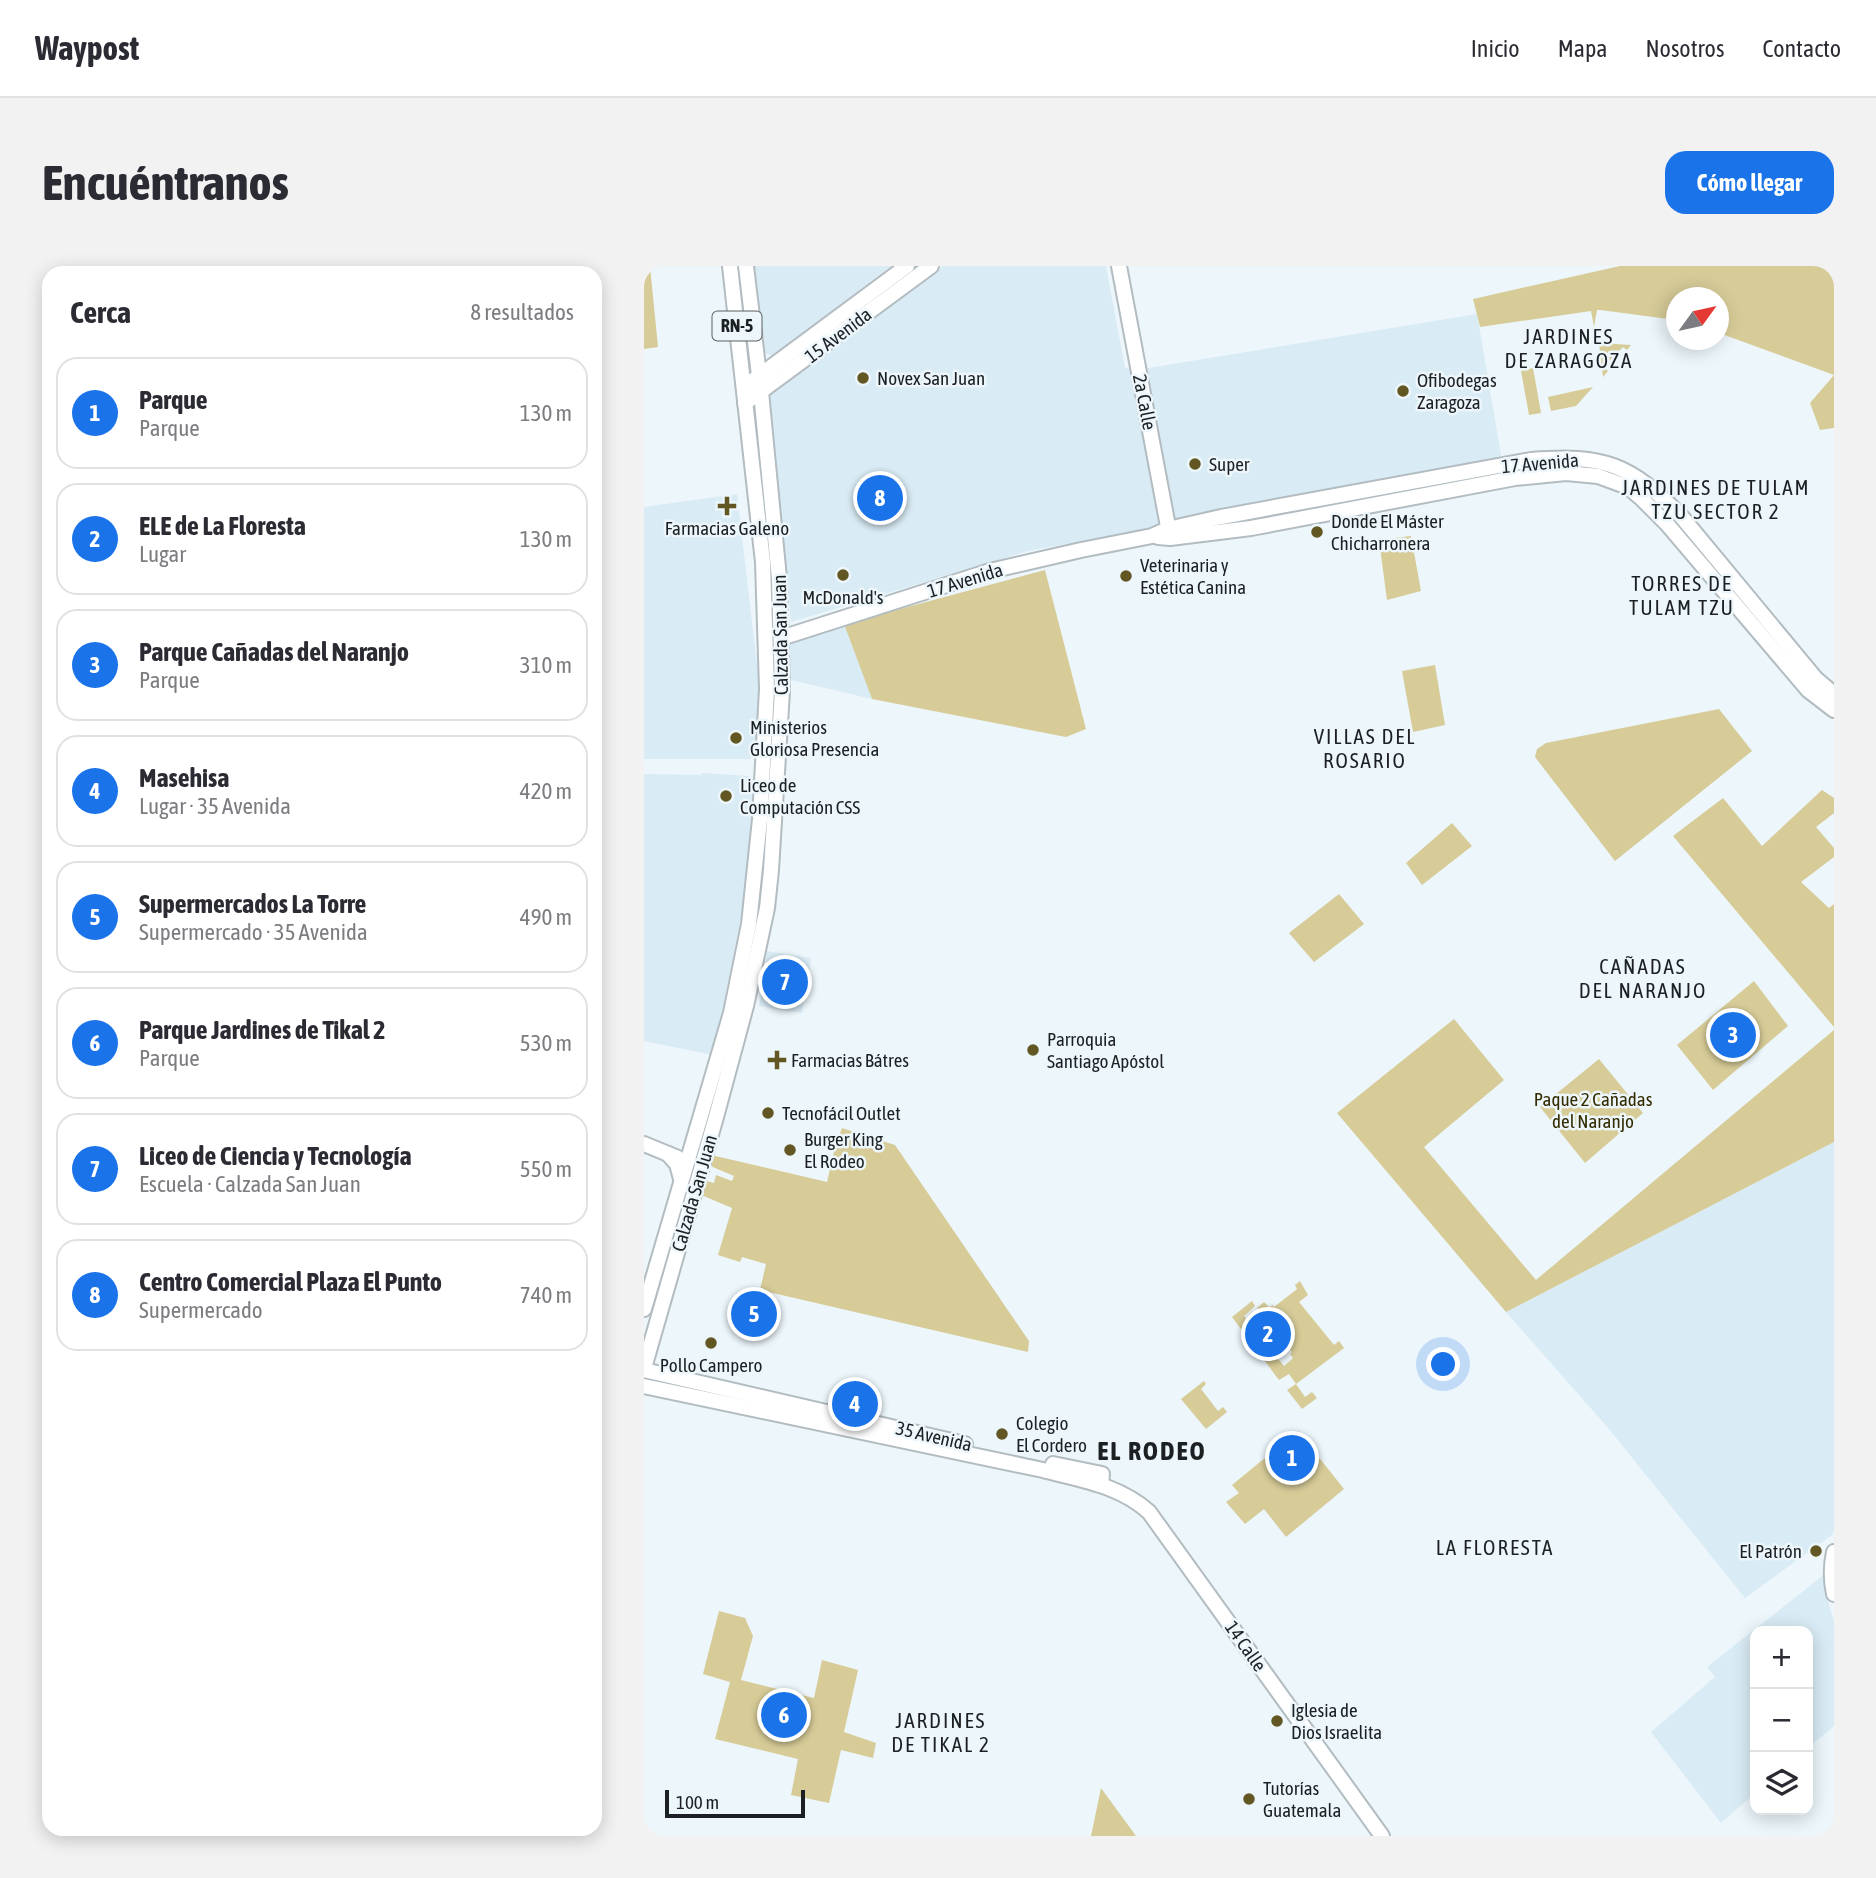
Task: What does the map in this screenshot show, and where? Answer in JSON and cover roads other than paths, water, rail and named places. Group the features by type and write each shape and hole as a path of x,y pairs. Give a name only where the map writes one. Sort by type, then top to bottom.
{"main road":[{"name":"Calzada San Juan","path":"644,1310 731,1013 749,924 760,819 767,690 765,597 730,266"},
{"name":"Calzada San Juan","path":"644,1369 746,1006 771,870 782,691 779,578 746,266"},
{"name":"15 Avenida","path":"745,403 760,384 907,266"},
{"name":"15 Avenida","path":"744,387 760,384 931,266"},
{"name":"2a Calle","path":"1119,266 1169,534"},
{"name":"17 Avenida","path":"1169,534 1221,517 1531,460 1573,458 1599,461 1629,472 1658,493 1681,516 1816,680 1834,694"},
{"name":"17 Avenida","path":"781,638 990,570 1081,550 1153,536 1251,528 1515,478 1566,473 1598,476 1628,487 1640,496 1808,690 1834,710"},
{"path":"644,1144 702,1168"},
{"path":"668,1154 677,1164 681,1182"},
{"name":"35 Avenida","path":"644,1369 1032,1459 1102,1479"},
{"name":"35 Avenida","path":"644,1386 1030,1468 1102,1479"},
{"name":"14 Calle","path":"1102,1479 1149,1512 1382,1836"},
{"path":"1834,1552 1831,1563 1834,1594"}],"place":[{"name":"Novex San Juan","path":"863,378"},
{"name":"Ofibodegas Zaragoza","path":"1403,391"},
{"name":"Super","path":"1195,464"},
{"name":"Centro Comercial Plaza El Punto","path":"880,498"},
{"name":"Farmacias Galeno","path":"727,506"},
{"name":"Donde El Máster Chicharronera","path":"1317,532"},
{"name":"McDonald's","path":"843,575"},
{"name":"Veterinaria y Estética Canina","path":"1126,576"},
{"name":"Ministerios Gloriosa Presencia","path":"736,738"},
{"name":"Liceo de Computación CSS","path":"726,796"},
{"name":"Liceo de Ciencia y Tecnología","path":"785,982"},
{"name":"Parque Cañadas del Naranjo","path":"1733,1035"},
{"name":"Parroquia Santiago Apóstol","path":"1033,1050"},
{"name":"Farmacias Bátres","path":"777,1060"},
{"name":"Tecnofácil Outlet","path":"768,1113"},
{"name":"Burger King El Rodeo","path":"790,1150"},
{"name":"Supermercados La Torre","path":"754,1314"},
{"name":"ELE de La Floresta","path":"1268,1334"},
{"name":"Pollo Campero","path":"711,1343"},
{"name":"Masehisa","path":"855,1404"},
{"name":"Colegio El Cordero","path":"1002,1434"},
{"name":"Parque","path":"1292,1458"},
{"name":"El Patrón","path":"1816,1551"},
{"name":"Parque Jardines de Tikal 2","path":"784,1715"},
{"name":"Iglesia de Dios Israelita","path":"1277,1721"},
{"name":"Tutorías Guatemala","path":"1249,1799"}],"district":[{"name":"JARDINES DE ZARAGOZA","path":"1569,349"},
{"name":"JARDINES DE TULAM TZU SECTOR 2","path":"1716,500"},
{"name":"TORRES DE TULAM TZU","path":"1682,596"},
{"name":"VILLAS DEL ROSARIO","path":"1365,749"},
{"name":"CAÑADAS DEL NARANJO","path":"1643,979"},
{"name":"EL RODEO","path":"1152,1451"},
{"name":"LA FLORESTA","path":"1495,1548"},
{"name":"JARDINES DE TIKAL 2","path":"941,1733"}],"park label":[{"name":"Paque 2 Cañadas del Naranjo","path":"1593,1110"}]}
